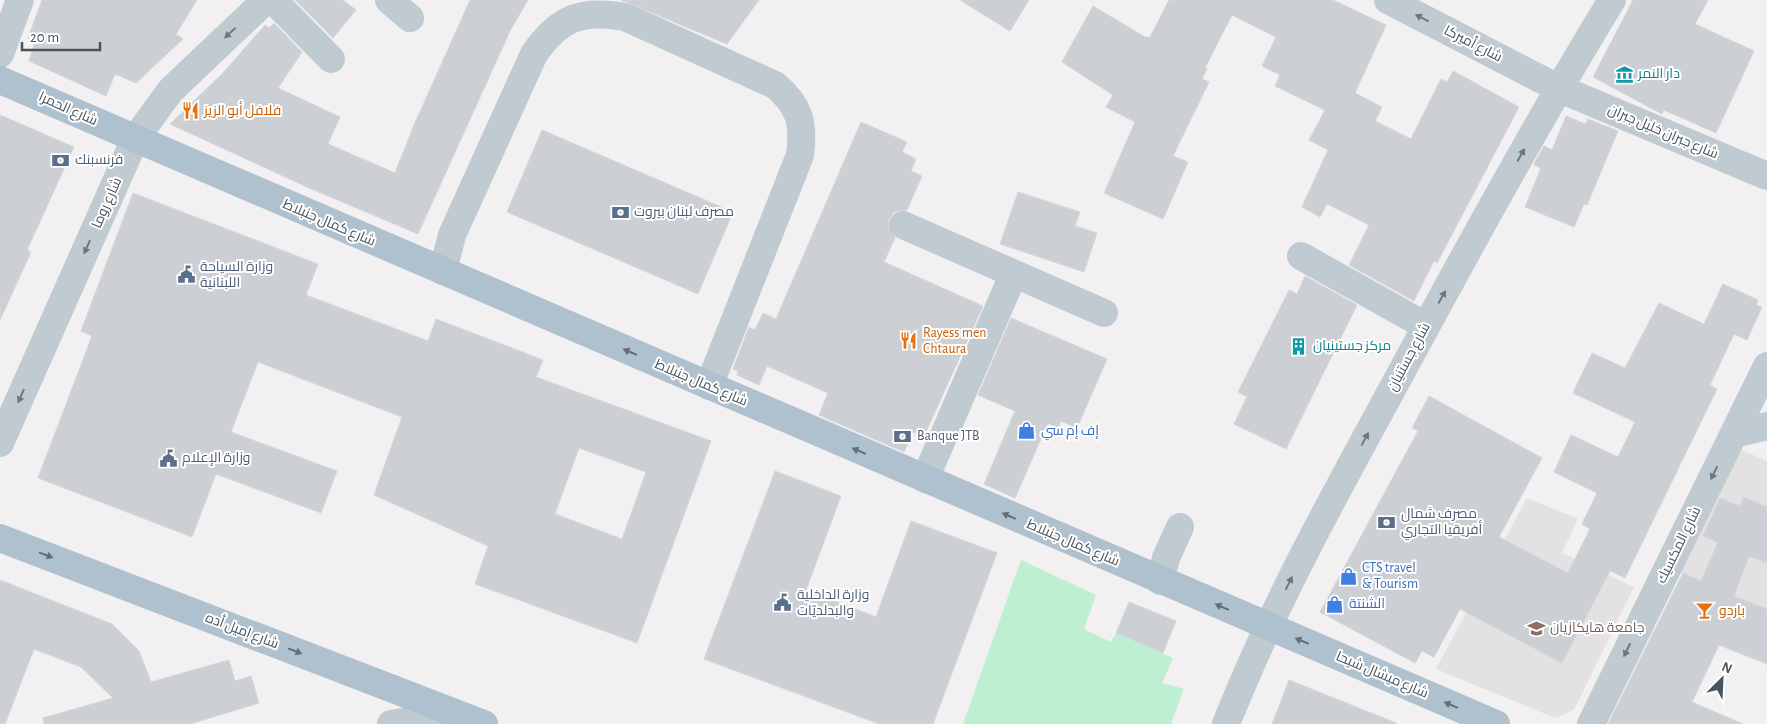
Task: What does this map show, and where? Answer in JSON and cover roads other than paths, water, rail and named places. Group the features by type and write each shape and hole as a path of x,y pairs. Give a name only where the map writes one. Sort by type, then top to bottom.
{"main road":[{"name":"شارع الحمرا","path":"0,80 135,139"},
{"name":"شارع كمال جنبلاط","path":"135,139 1267,627"},
{"name":"شارع إميل أده","path":"0,538 482,723"},
{"name":"شارع ميشال شيحا","path":"1267,627 1496,724"}],"street":[{"path":"0,54 20,0"},
{"name":"شارع روما","path":"0,442 135,139 171,90 266,0"},
{"path":"273,0 331,59"},
{"path":"389,0 410,18"},
{"name":"شارع أميركا","path":"1388,0 1558,88"},
{"name":"شارع جستنيان","path":"1226,724 1267,627 1310,541 1558,88 1612,0"},
{"path":"443,272 452,235 534,54 546,37 573,18 604,13 625,17 775,85 791,101 802,124 800,155 708,386"},
{"name":"شارع جبران خليل جبران","path":"1558,88 1767,176"},
{"path":"903,226 1104,313"},
{"path":"1301,256 1426,326"},
{"path":"925,479 1013,275"},
{"name":"شارع المكسيك","path":"1591,724 1767,366"},
{"path":"1734,434 1767,426"},
{"path":"1160,581 1180,527"},
{"path":"391,724 430,717 482,723"}],"place":[{"name":"دار النمر","path":"1624,74"},
{"name":"فلافل أبو الزيز","path":"190,111"},
{"name":"فرنسبنك","path":"61,160"},
{"name":"مصرف لبنان بيروت","path":"620,212"},
{"name":"وزارة السياحة اللبنانية","path":"186,275"},
{"name":"Rayess men Chtaura","path":"909,341"},
{"name":"مركز جستينيان","path":"1299,346"},
{"name":"إف إم سي","path":"1027,431"},
{"name":"Banque JTB","path":"903,436"},
{"name":"وزارة الإعلام","path":"168,458"},
{"name":"مصرف شمال أفريقيا التجاري","path":"1387,522"},
{"name":"CTS travel & Tourism","path":"1348,576"},
{"name":"وزارة الداخلية والبدلديّات","path":"783,603"},
{"name":"الشنتة","path":"1335,604"},
{"name":"باردو","path":"1705,611"},
{"name":"جامعة هايكازيان","path":"1536,628"}]}
